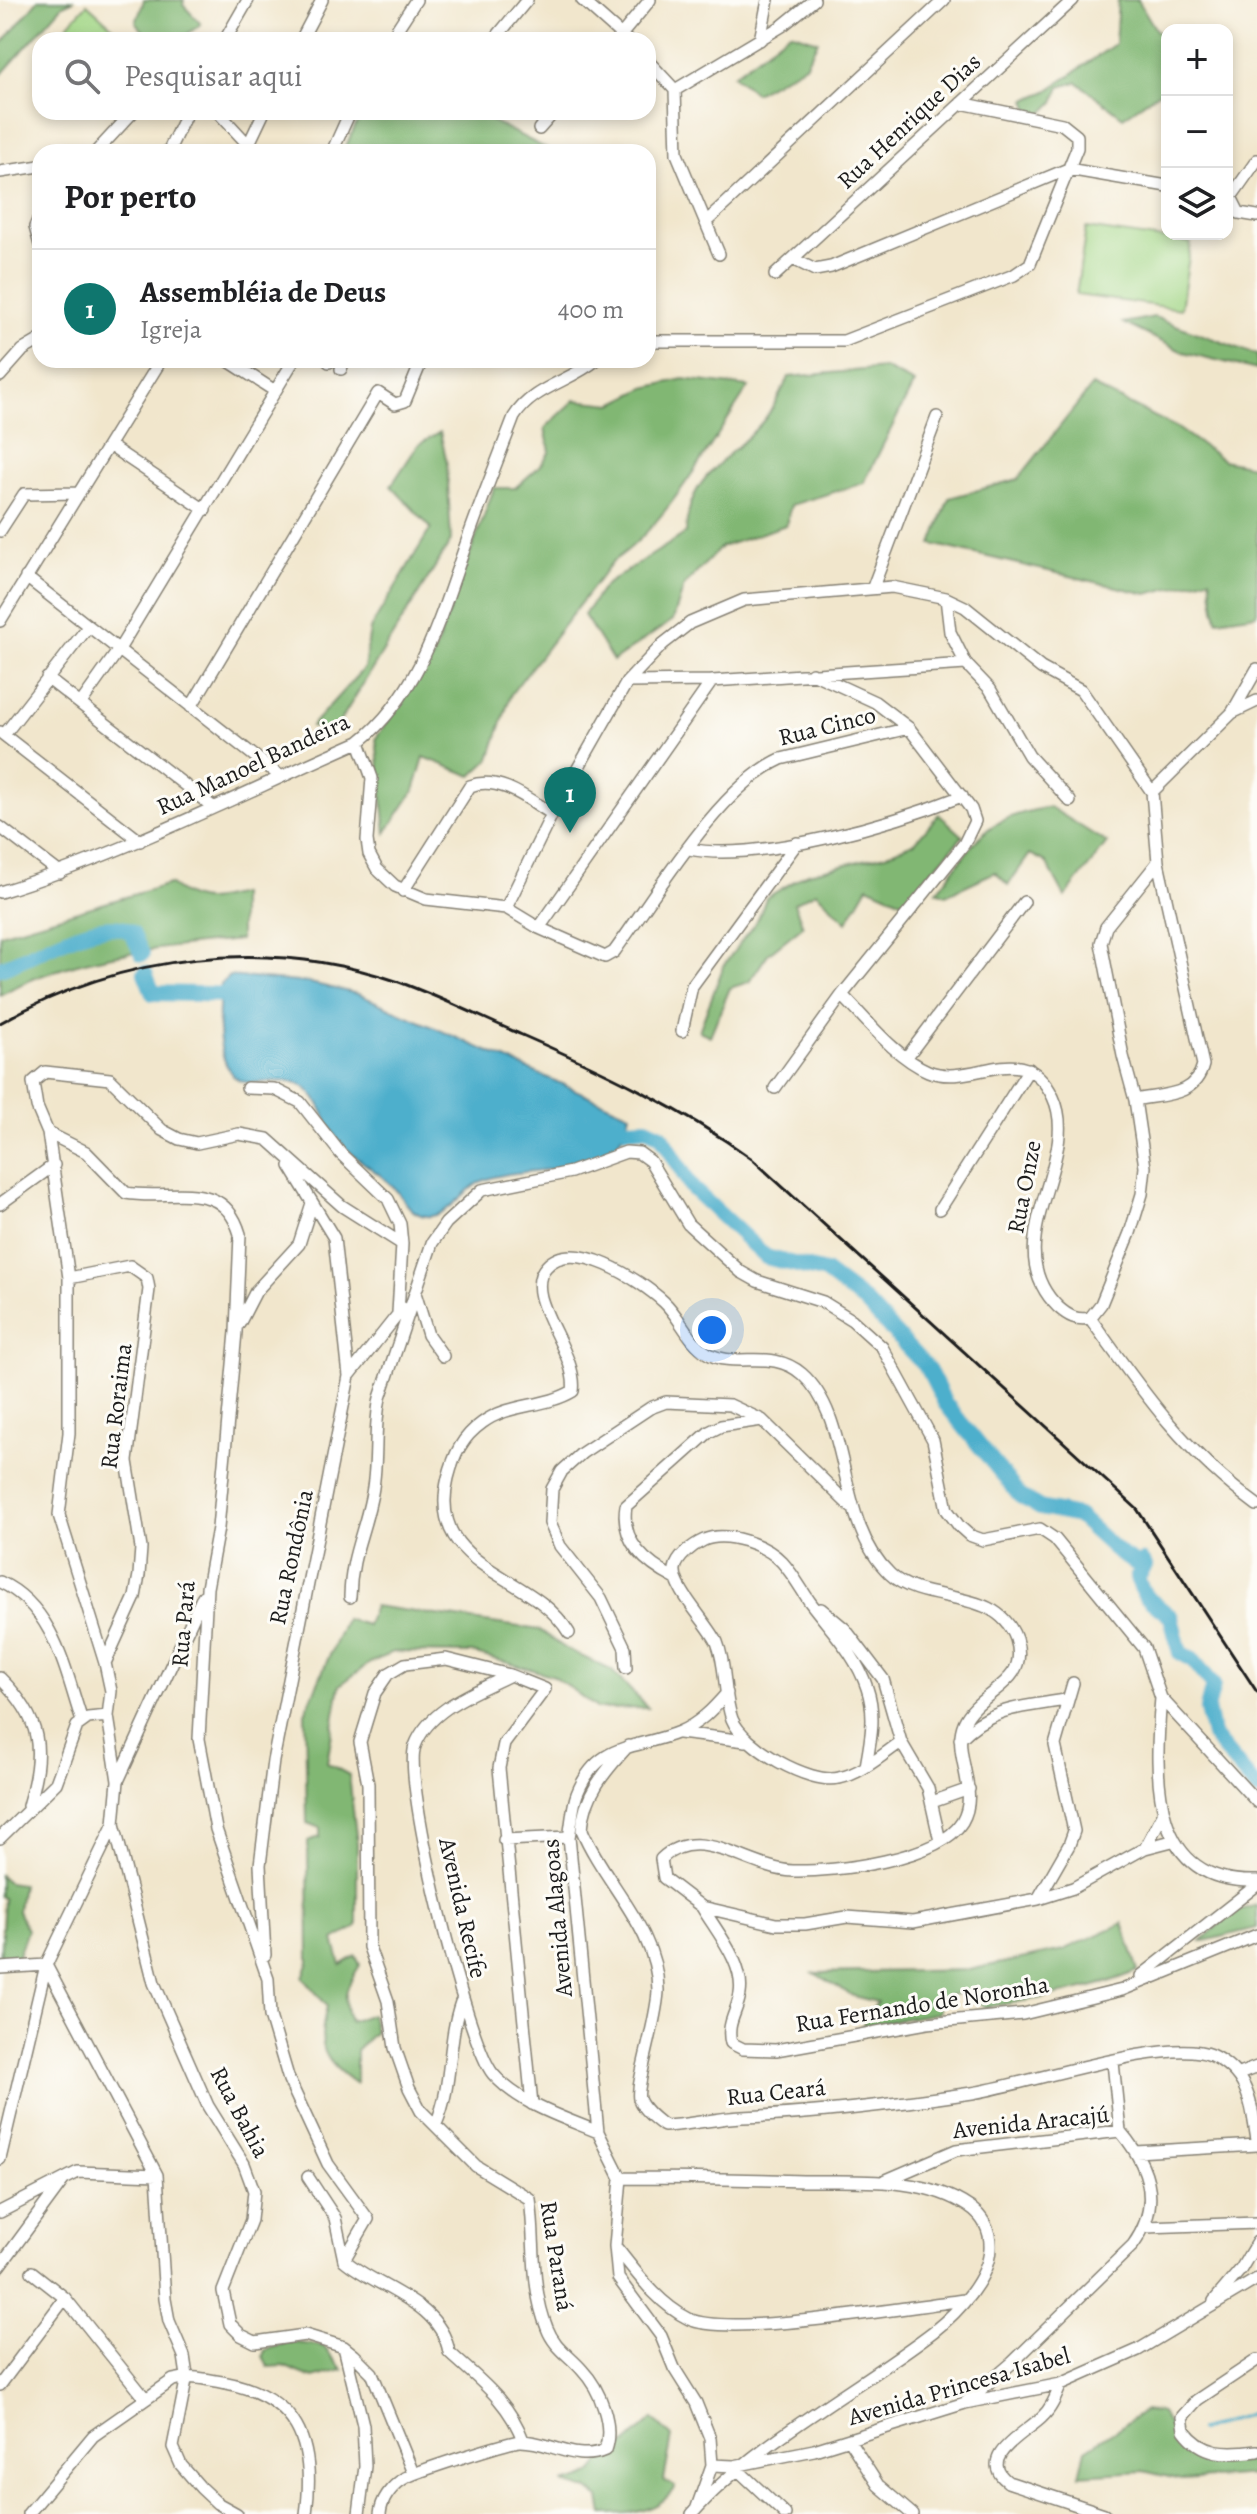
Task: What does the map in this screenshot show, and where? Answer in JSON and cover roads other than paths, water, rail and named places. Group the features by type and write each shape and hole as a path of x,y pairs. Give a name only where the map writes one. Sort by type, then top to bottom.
{"street":[{"path":"230,32 248,0"},
{"path":"305,32 322,0"},
{"path":"395,32 416,0"},
{"path":"501,32 527,0"},
{"path":"582,0 616,32"},
{"path":"626,32 650,0"},
{"path":"760,40 768,0"},
{"path":"675,90 760,40 814,0"},
{"path":"706,222 944,0"},
{"name":"Rua Henrique Dias","path":"775,275 1073,0"},
{"path":"656,70 675,90 677,154 719,254"},
{"path":"656,341 844,341 1014,275 1037,254 1077,148 1077,136 1062,124 961,103"},
{"path":"103,144 126,120"},
{"path":"172,144 183,120"},
{"path":"225,120 245,144"},
{"path":"251,144 261,120"},
{"path":"336,144 346,120"},
{"path":"539,129 547,120"},
{"path":"1233,192 1257,160"},
{"path":"0,172 32,167"},
{"path":"793,259 805,268 831,267 1068,169 1161,185"},
{"path":"1233,203 1239,213 1257,216"},
{"path":"0,376 23,350 32,345"},
{"path":"0,621 156,368"},
{"path":"239,368 275,391"},
{"path":"81,703 118,651 289,368"},
{"path":"191,707 378,393 395,404 405,401 419,368"},
{"name":"Rua Manoel Bandeira","path":"0,892 60,873 140,841 359,742 371,732 406,689 433,639 514,417 523,403 536,393 584,368"},
{"path":"873,587 937,417"},
{"path":"110,446 205,510"},
{"path":"0,531 24,494 35,491 51,496 78,493"},
{"path":"51,496 66,515"},
{"path":"26,577 280,776"},
{"path":"359,742 372,778 367,840 369,854 377,869 403,891 443,902 506,908 552,814 627,682 663,644 690,623 717,608 744,600 873,587 916,591 946,598 981,618 1041,668 1081,690 1152,792 1158,862 1203,1065 1200,1077 1188,1090 1135,1100"},
{"path":"946,598 950,632 966,664 990,689 1029,756 1070,801"},
{"path":"88,627 2,733 140,841"},
{"path":"627,682 712,681 966,664"},
{"path":"1152,792 1232,713 1257,669"},
{"path":"812,673 875,702 909,728"},
{"path":"47,678 213,807"},
{"path":"539,928 712,681"},
{"path":"1232,713 1257,701"},
{"name":"Rua Cinco","path":"506,908 539,928 605,957 610,955 689,849 744,781 761,768 781,759 909,728 962,796 975,821 973,831 842,995 775,1088"},
{"path":"403,891 470,786 478,783 502,786 552,814"},
{"path":"689,849 730,854 797,843 922,812 962,796"},
{"path":"0,827 60,873"},
{"path":"682,1031 692,986 797,843"},
{"path":"1158,862 1106,927 1101,943 1123,1056 1135,1100 1145,1167 1142,1194 1101,1304 1090,1318 1156,1412 1191,1450 1257,1505"},
{"path":"906,1058 1024,902"},
{"path":"842,995 906,1058 925,1070 952,1076 1005,1065 1029,1069 940,1209"},
{"name":"Rua Onze","path":"1029,1069 1043,1080 1055,1099 1058,1118 1052,1174 1034,1235 1035,1258 1052,1301 1065,1314 1080,1320 1090,1318"},
{"name":"Rua Rondônia","path":"48,1133 32,1091 38,1076 55,1071 95,1075 122,1089 162,1130 179,1139 197,1143 253,1134 267,1139 342,1206 402,1244"},
{"path":"247,1088 274,1089 300,1102 341,1154 388,1199 400,1224 402,1244 398,1313"},
{"path":"48,1133 69,1278 68,1444 59,1515 105,1663 111,1691 108,1716 118,1781"},
{"name":"Rua Pará","path":"48,1133 86,1152 126,1193 202,1195 226,1206 236,1219 240,1234 236,1332 218,1528 207,1588 199,1739 216,1829 268,1979 270,2016 304,2118 328,2164 368,2219 344,2260"},
{"path":"350,1597 351,1562 373,1486 380,1398 432,1243 446,1223 482,1190 571,1172 626,1152 639,1153 650,1161 688,1224 741,1272 757,1281 823,1302 882,1347 933,1440 947,1510 959,1526 969,1535 983,1540 1032,1529 1046,1531 1144,1648 1161,1698 1257,1802"},
{"name":"Rua Rondônia","path":"268,1979 260,1902 263,1831 273,1761 349,1376 334,1238 285,1158"},
{"path":"0,1204 54,1165"},
{"path":"236,1332 256,1291 299,1244 312,1203"},
{"path":"569,1633 547,1604 461,1549 451,1532 444,1501 456,1452 483,1421 506,1411 557,1400 573,1391 573,1368 538,1293 538,1279 546,1266 561,1256 578,1255 602,1263 638,1283 665,1303 708,1353 721,1358 780,1360 801,1373 824,1402 859,1527 889,1574 911,1587 969,1600 988,1608 1003,1620 1015,1636 1018,1663 1012,1677 969,1713 960,1739 969,1789 963,1822 940,1841 886,1861 792,1871 707,1846 677,1847 661,1859 664,1878 702,1907 792,1925 847,1917 913,1922 1038,1899 1073,1888 1145,1848 1172,1841"},
{"name":"Rua Roraima","path":"69,1278 130,1266 147,1278 149,1289 127,1461 141,1548 139,1575 123,1626 105,1663"},
{"path":"349,1376 416,1295"},
{"path":"416,1295 428,1335 443,1356"},
{"path":"626,1668 625,1648 601,1598 553,1532 549,1509 552,1489 562,1471 582,1453 650,1408 666,1402 730,1405 762,1420 852,1508"},
{"path":"746,1741 731,1717 725,1668 709,1626 676,1579 652,1567 635,1546 624,1524 626,1506 709,1432 721,1426 762,1420"},
{"path":"676,1579 675,1567 681,1556 703,1540 715,1537 762,1547 782,1562 844,1644 868,1690 872,1710 866,1766"},
{"path":"0,1582 28,1600 54,1637 82,1721"},
{"name":"Rua Bahia","path":"207,1588 118,1781 114,1824 154,1983 208,2106 244,2164 254,2191 251,2220 223,2291 230,2324 241,2335 255,2342 305,2335 344,2347"},
{"path":"810,1602 845,1629 883,1679 901,1742 932,1802 940,1841"},
{"path":"461,2002 456,2018 446,2100 436,2124 421,2111 409,2088 395,2048 388,2001 369,1947 368,1784 360,1742 375,1693 388,1674 405,1664 446,1659 510,1675 545,1689 504,1744 499,1768 532,2104"},
{"name":"Avenida Recife","path":"510,1675 440,1714 415,1747 414,1796 461,2002 482,2058 494,2075 532,2104 598,2132"},
{"path":"0,1678 21,1699 34,1719 38,1747 28,1807"},
{"path":"1038,1899 1074,1831 1071,1806 1055,1758 1066,1700 1073,1683"},
{"name":"Avenida Alagoas","path":"598,2132 569,1837 576,1796 588,1774 607,1754 678,1732 704,1717 727,1693"},
{"path":"1161,1698 1158,1726 1163,1814 1172,1841 1192,1865 1206,1874 1257,1883"},
{"path":"960,1739 977,1721 995,1712 1066,1700"},
{"path":"0,1838 28,1807 56,1783 72,1735 82,1721 108,1716"},
{"path":"1158,1726 1180,1718"},
{"path":"678,1732 746,1741 816,1778 836,1779 866,1766 901,1742"},
{"name":"Rua Ceará","path":"628,1746 591,1793 582,1817 582,1830 652,1956 658,1989 656,2023 638,2089 640,2101 664,2126 739,2117 782,2117 970,2093 1171,2049 1209,2055 1239,2074"},
{"path":"932,1802 969,1789"},
{"path":"1145,1848 1163,1814"},
{"name":"Rua Bahia","path":"0,2159 46,1965 114,1824"},
{"path":"504,1840 569,1837"},
{"path":"1122,1990 1182,1947 1257,1883"},
{"name":"Rua Fernando de Noronha","path":"702,1907 736,1966 740,1996 728,2030 731,2043 743,2049 776,2050 927,2023 1003,2018 1122,1990 1257,1935"},
{"path":"0,1968 46,1965 157,2175 165,2299 169,2321 184,2356 187,2376 173,2447 181,2465 201,2488 217,2503 237,2514"},
{"path":"1113,2062 1120,2131"},
{"path":"1136,2152 1257,2143 1251,2099 1239,2074 1257,2067"},
{"name":"Rua Paraná","path":"413,2473 445,2466 501,2443 523,2440 580,2455 595,2454 605,2450 609,2425 583,2370 563,2354 547,2329 533,2266 530,2199 476,2166 436,2124"},
{"name":"Avenida Aracajú","path":"884,2182 956,2150 1120,2131 1147,2171 1150,2185 1146,2227"},
{"path":"598,2132 621,2178 615,2246 618,2278 661,2336 674,2368 696,2403 710,2438 712,2465"},
{"path":"0,2212 78,2172 157,2175"},
{"path":"0,2266 67,2175"},
{"path":"308,2177 335,2218 344,2260 418,2305 447,2340 449,2352 505,2403 514,2415 523,2440"},
{"path":"621,2178 884,2182 944,2195 968,2206 986,2225 990,2257 965,2300 936,2330 740,2467 785,2514"},
{"path":"965,2403 1012,2363 1118,2261 1146,2227 1257,2223"},
{"path":"1208,2307 1241,2269 1257,2242"},
{"path":"615,2246 660,2298 700,2323 781,2322 965,2300"},
{"path":"32,2272 65,2298 145,2398"},
{"name":"Avenida Princesa Isabel","path":"697,2506 712,2465 740,2467 849,2440 965,2403 1061,2384 1138,2350 1257,2279"},
{"path":"0,2385 65,2298"},
{"path":"344,2347 372,2373 413,2473 393,2487 380,2514"},
{"path":"344,2347 363,2425 365,2466 359,2514"},
{"path":"1257,2360 1197,2400 1182,2417 1184,2430 1204,2450 1219,2453 1257,2451"},
{"path":"28,2514 93,2436 173,2380 187,2376 256,2389 285,2412 298,2430 310,2463 306,2514"},
{"path":"1061,2384 1049,2410 1013,2437 999,2455 997,2466 1000,2475 1008,2482 1104,2514"},
{"path":"849,2440 878,2485 912,2514"},
{"name":"Avenida Princesa Isabel","path":"697,2506 740,2467"}],"water":[{"path":"229,976 310,983 358,994 630,1114 621,1137 608,1152 590,1162 502,1175 482,1181 446,1210 430,1216 421,1215 389,1183 343,1146 319,1104 304,1087 285,1081 245,1082 231,1073 222,1053 219,1030 221,984"}],"waterway":[{"path":"0,968 67,938 103,928 119,928 132,933 142,954"},
{"path":"145,973 153,993 240,995"},
{"path":"627,1129 646,1128 661,1135 692,1188 766,1257 825,1272 865,1302 928,1369 945,1403 1020,1496 1040,1508 1078,1516 1121,1555 1137,1564 1142,1562 1145,1566 1137,1578 1145,1596 1171,1617 1180,1653 1193,1660 1213,1685 1207,1709 1213,1736 1257,1789"},
{"path":"1199,2431 1257,2411"}],"railway":[{"path":"0,1023 95,981 145,968 195,959 297,959 348,968 399,982 552,1048 640,1091 752,1159 1137,1509 1257,1692"}],"place":[{"name":"Assembléia de Deus","path":"570,833"}]}
